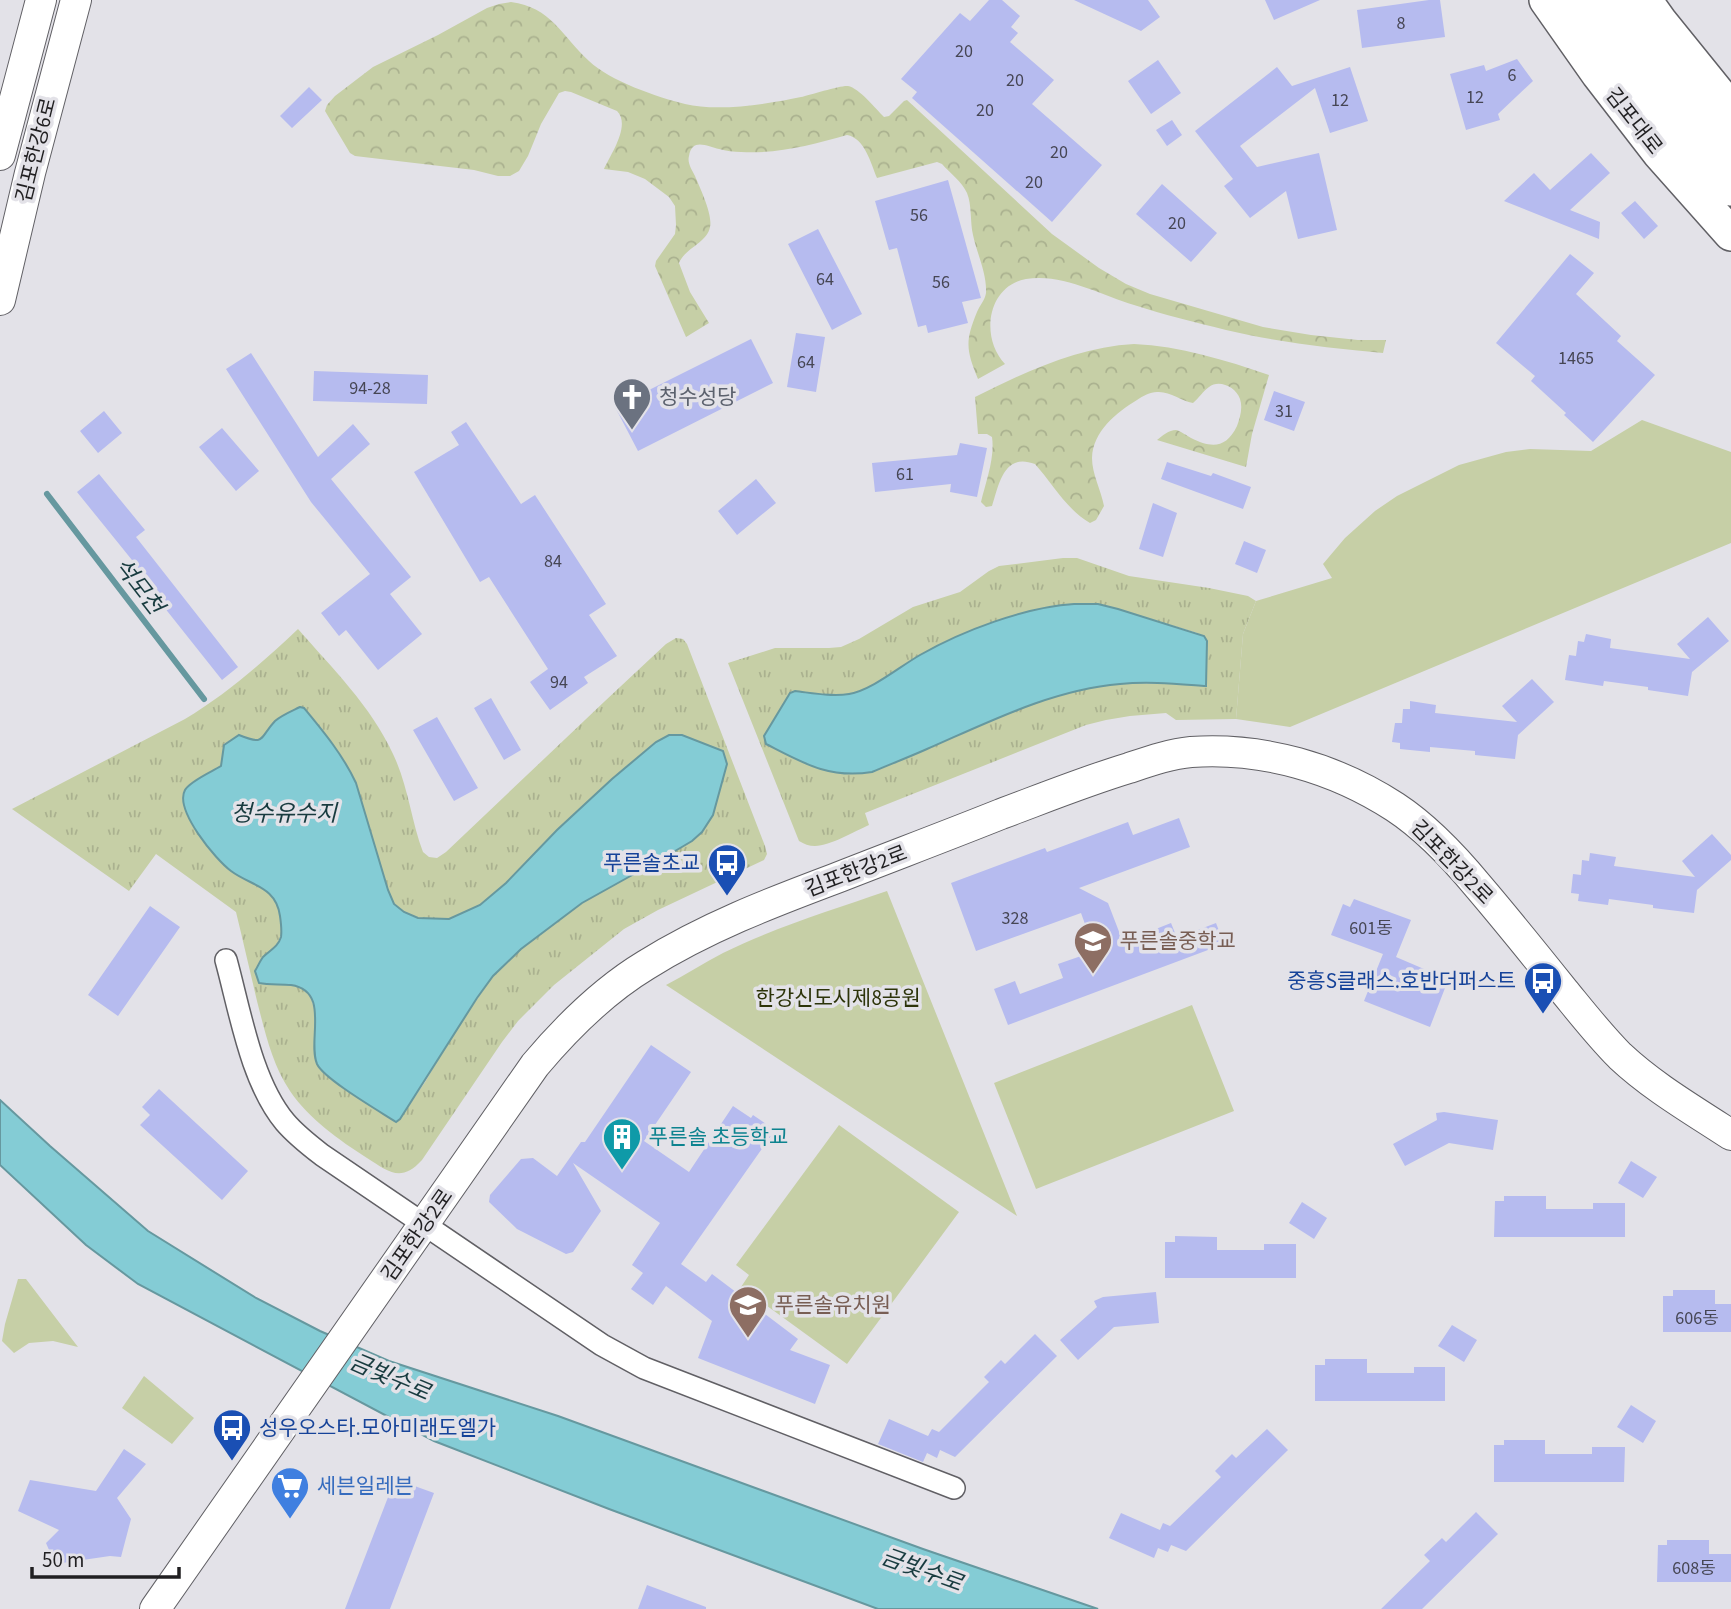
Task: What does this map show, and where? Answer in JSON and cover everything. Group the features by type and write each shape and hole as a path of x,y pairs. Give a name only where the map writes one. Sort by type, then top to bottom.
{"main road":[{"name":"김포대로","path":"1546,0 1598,74 1659,153 1731,234"},
{"name":"김포대로","path":"1582,0 1614,46 1731,189"},
{"path":"1613,0 1646,46 1731,150"},
{"path":"1646,0 1731,109"}],"street":[{"name":"김포한강6로","path":"0,155 41,0"},
{"name":"김포한강6로","path":"0,300 30,173 76,0"},
{"name":"김포한강2로","path":"155,1609 535,1065 575,1021 612,988 678,946 756,909 1100,777 1166,756 1216,751 1277,757 1309,765 1368,791 1398,809 1456,860 1620,1056 1661,1089 1731,1135"},
{"path":"226,960 256,1070 269,1099 285,1122 322,1154 623,1358 954,1488"}],"green space":[{"path":"511,2 525,5 546,16 589,61 609,75 648,93 685,104 743,106 788,100 848,86 862,95 884,117 889,116 907,100 1052,234 1126,284 1150,294 1263,327 1358,340 1386,340 1383,353 1304,344 1226,330 1157,312 1067,282 1040,278 1013,284 996,302 990,328 997,353 1005,364 978,379 968,346 973,322 985,296 986,286 973,235 967,193 956,178 937,162 877,178 863,146 847,135 768,152 733,152 701,145 693,147 689,156 690,166 708,209 710,227 705,237 686,253 679,263 690,292 709,323 686,337 655,266 675,234 675,206 669,197 645,179 628,172 604,169 621,132 621,117 617,111 571,92 559,93 519,171 510,176 498,176 474,170 355,156 350,153 325,111 335,96 373,67 487,8"},
{"path":"1134,344 1185,351 1269,375 1252,434 1246,467 1157,440 1176,430 1205,444 1223,443 1233,434 1240,416 1240,399 1231,388 1222,384 1213,385 1193,403 1166,393 1154,392 1121,411 1096,439 1092,464 1104,506 1096,520 1090,523 1082,518 1067,504 1035,464 1025,461 1016,462 1004,472 992,506 986,507 981,502 993,445 992,437 978,434 975,397 1072,355"},
{"path":"1642,420 1731,452 1731,543 1290,727 1236,719 1243,634 1256,601 1332,578 1323,564 1345,538 1375,511 1397,496 1459,465 1506,452 1530,449 1591,451"},
{"path":"1077,558 1129,576 1209,588 1248,596 1256,601 1243,634 1236,719 1176,720 1166,713 1130,716 1086,725 865,813 869,825 835,841 815,846 799,841 728,663 775,648 841,647 913,607 960,592 999,566","holes":["1074,604 1098,604 1197,633 1172,684 1118,684 1054,697 992,719 872,772 830,771 791,757 766,744 795,691 835,695 858,692 937,646 974,629 1035,610"]},
{"path":"298,629 350,688 384,736 398,766 423,852 429,857 437,858 666,644 676,638 683,639 767,854 764,860 624,929 554,985 518,1021 502,1042 422,1160 415,1167 401,1173 389,1171 335,1136 306,1111 290,1091 278,1070 266,1036 236,912 156,854 129,891 12,809 185,719 230,688","holes":["300,707 324,733 356,783 393,902 414,918 449,918 481,904 656,742 669,735 682,735 716,803 713,815 692,841 582,903 521,949 493,976 396,1122 324,1074 310,995 292,985 272,985 263,957 275,947 282,930 277,902 265,889 226,867 200,833 184,806 185,790 196,780 221,766 224,744 239,735 258,740 275,721"]},
{"name":"한강신도시제8공원","path":"887,891 1017,1216 666,985 723,953 763,935"},
{"path":"1192,1005 1234,1111 1036,1189 994,1083"},
{"path":"839,1125 959,1212 847,1364 741,1287 749,1275 736,1265"},
{"path":"18,1279 26,1279 78,1347 53,1341 29,1343 14,1353 2,1341"},
{"path":"144,1376 194,1418 172,1444 122,1408"}],"water":[{"path":"1074,604 1098,604 1204,636 1207,641 1206,686 1131,683 1069,693 997,718 872,772 857,774 817,768 766,744 764,736 790,693 795,691 835,695 858,692 937,646 974,629 1035,610"},
{"name":"청수유수지","path":"300,707 304,708 332,744 356,783 394,904 418,918 449,919 480,905 612,779 656,742 669,735 682,735 723,751 727,764 713,815 702,832 692,841 582,903 521,949 493,976 396,1122 341,1086 317,1064 314,1006 311,997 303,989 291,985 259,983 255,971 263,957 276,946 281,937 278,906 262,888 231,871 216,857 198,834 185,810 185,790 196,780 221,766 224,745 239,735 258,740 275,721"},
{"name":"금빛수로","path":"0,1100 148,1231 256,1298 320,1331 389,1361 558,1416 923,1549 1098,1609 878,1609 434,1441 138,1284 86,1245 0,1165"}],"building":[{"path":"989,0 1002,0 1020,16 1011,27 1018,33 1010,42 1054,80 1032,104 1102,165 1052,222 912,98 917,92 901,79 960,13 970,21"},
{"path":"1074,0 1148,0 1160,17 1141,31"},
{"path":"1265,0 1320,0 1274,20"},
{"path":"1440,0 1445,37 1362,48 1357,10"},
{"path":"1517,59 1533,81 1498,114 1500,120 1466,130 1450,74 1484,65 1486,71"},
{"path":"1158,60 1181,93 1151,114 1128,81"},
{"path":"1277,67 1292,86 1350,67 1368,121 1330,133 1315,88 1240,146 1257,167 1319,153 1337,230 1298,239 1286,191 1250,218 1224,186 1233,179 1195,131"},
{"path":"309,87 322,100 292,128 280,116"},
{"path":"1172,120 1182,135 1167,146 1156,130"},
{"path":"1591,153 1610,173 1570,210 1600,222 1599,239 1504,201 1534,173 1550,190"},
{"path":"948,180 981,298 962,302 968,323 928,333 926,325 918,327 897,248 889,250 875,201"},
{"path":"1162,184 1217,233 1191,262 1136,214"},
{"path":"1635,201 1658,226 1644,239 1621,213"},
{"path":"818,229 862,314 832,330 788,244"},
{"path":"1570,254 1594,273 1576,294 1621,336 1617,341 1655,375 1593,442 1531,381 1535,376 1496,343"},
{"path":"796,333 825,337 816,392 787,387"},
{"path":"751,339 773,383 638,451 615,407"},
{"path":"251,353 318,457 353,424 370,444 331,479 411,577 390,594 422,634 378,670 346,630 339,636 321,613 370,574 311,502 226,369"},
{"path":"314,371 428,375 427,404 313,401"},
{"path":"1274,391 1305,402 1294,431 1264,420"},
{"path":"104,411 122,433 98,453 80,431"},
{"path":"466,422 521,504 535,495 606,604 589,615 617,656 584,677 588,683 550,710 530,682 548,669 489,577 480,582 414,472 459,445 451,432"},
{"path":"222,428 259,471 236,491 199,447"},
{"path":"960,443 987,448 977,497 950,492 951,484 875,492 872,463 957,455"},
{"path":"1167,462 1211,476 1213,473 1251,487 1243,509 1161,479"},
{"path":"99,474 145,530 136,537 238,667 222,680 133,568 136,565 77,492"},
{"path":"756,479 776,503 737,535 718,511"},
{"path":"1153,503 1177,513 1163,557 1139,549"},
{"path":"1244,541 1266,550 1257,573 1235,564"},
{"path":"1708,617 1729,641 1692,672 1688,696 1604,681 1603,686 1565,680 1569,655 1576,656 1578,641 1584,642 1586,634 1611,639 1610,648 1690,659 1677,644"},
{"path":"1532,679 1554,702 1518,735 1515,759 1475,755 1475,751 1430,747 1430,752 1400,749 1400,743 1392,742 1395,723 1402,723 1403,709 1410,709 1410,701 1436,705 1435,713 1517,722 1502,706"},
{"path":"491,698 521,750 504,760 474,708"},
{"path":"437,717 478,788 454,801 413,730"},
{"path":"1179,818 1190,847 1079,888 1108,903 1123,942 1171,923 1177,938 1216,923 1224,944 1008,1025 994,989 1015,981 1020,994 1063,978 1058,964 1084,955 1083,949 1093,946 1081,913 976,951 951,883 1045,848 1047,852 1128,822 1133,835"},
{"path":"1712,834 1731,855 1731,860 1697,890 1694,913 1609,899 1608,905 1578,901 1579,894 1571,893 1573,874 1581,875 1582,860 1589,861 1590,853 1616,857 1614,866 1695,877 1682,861"},
{"path":"1354,899 1411,920 1396,957 1424,969 1421,978 1445,988 1430,1027 1364,1001 1383,954 1331,935 1343,904 1350,907"},
{"path":"150,906 180,927 118,1016 88,995"},
{"path":"651,1045 691,1072 644,1141 689,1172 733,1106 751,1118 753,1115 775,1130 681,1264 706,1282 712,1274 798,1339 790,1350 830,1365 815,1404 698,1358 712,1321 666,1286 653,1305 631,1289 643,1273 632,1265 660,1223 573,1163 601,1211 573,1252 566,1254 517,1229 489,1202 490,1195 521,1159 533,1158 557,1176 581,1142 585,1142"},
{"path":"159,1089 248,1171 222,1200 140,1125 150,1115 142,1107"},
{"path":"1436,1113 1498,1120 1493,1150 1449,1143 1405,1166 1393,1144 1437,1120"},
{"path":"1631,1161 1657,1177 1643,1198 1618,1183"},
{"path":"1504,1196 1546,1196 1546,1209 1593,1209 1593,1203 1625,1203 1625,1237 1494,1237 1495,1201 1504,1201"},
{"path":"1302,1202 1327,1218 1314,1239 1289,1223"},
{"path":"1175,1236 1217,1237 1217,1250 1264,1250 1264,1244 1296,1244 1296,1278 1165,1278 1165,1242 1175,1242"},
{"path":"1673,1290 1715,1290 1715,1304 1731,1304 1731,1332 1663,1332 1663,1296 1673,1296"},
{"path":"1156,1292 1159,1323 1114,1327 1078,1360 1060,1340 1097,1307 1094,1301 1103,1297"},
{"path":"1452,1325 1477,1340 1464,1362 1438,1346"},
{"path":"1035,1334 1057,1356 955,1457 940,1450 937,1458 927,1453 923,1462 878,1444 889,1419 928,1436 932,1429 939,1432 989,1382 984,1377 1001,1360 1005,1364"},
{"path":"1325,1359 1367,1359 1367,1373 1414,1373 1414,1367 1445,1367 1445,1401 1315,1401 1315,1365 1325,1365"},
{"path":"1631,1405 1656,1421 1643,1443 1617,1427"},
{"path":"1267,1429 1288,1450 1186,1551 1171,1545 1168,1552 1158,1548 1154,1558 1109,1538 1121,1513 1160,1530 1163,1523 1170,1526 1221,1477 1215,1471 1232,1454 1236,1458"},
{"path":"1504,1440 1545,1440 1545,1454 1592,1454 1592,1447 1625,1447 1624,1482 1494,1482 1494,1445 1504,1445"},
{"path":"124,1449 146,1464 117,1498 131,1519 121,1557 110,1556 55,1564 46,1543 59,1530 18,1511 30,1480 96,1491"},
{"path":"395,1479 434,1493 390,1609 345,1609"},
{"path":"1476,1512 1498,1534 1422,1609 1381,1609 1430,1561 1424,1555 1442,1538 1446,1542"},
{"path":"1667,1540 1709,1540 1709,1554 1731,1554 1731,1582 1657,1582 1658,1545 1667,1545"},
{"path":"647,1585 706,1607 706,1609 638,1609"}],"waterway":[{"name":"석모천","path":"47,494 204,699"}],"place":[{"name":"청수성당","path":"632,431"},
{"name":"푸른솔초교","path":"727,897"},
{"name":"푸른솔중학교","path":"1093,975"},
{"name":"중흥S클래스.호반더퍼스트","path":"1543,1015"},
{"name":"푸른솔 초등학교","path":"622,1171"},
{"name":"푸른솔유치원","path":"748,1339"},
{"name":"성우오스타.모아미래도엘가","path":"232,1462"},
{"name":"세븐일레븐","path":"290,1520"}]}
